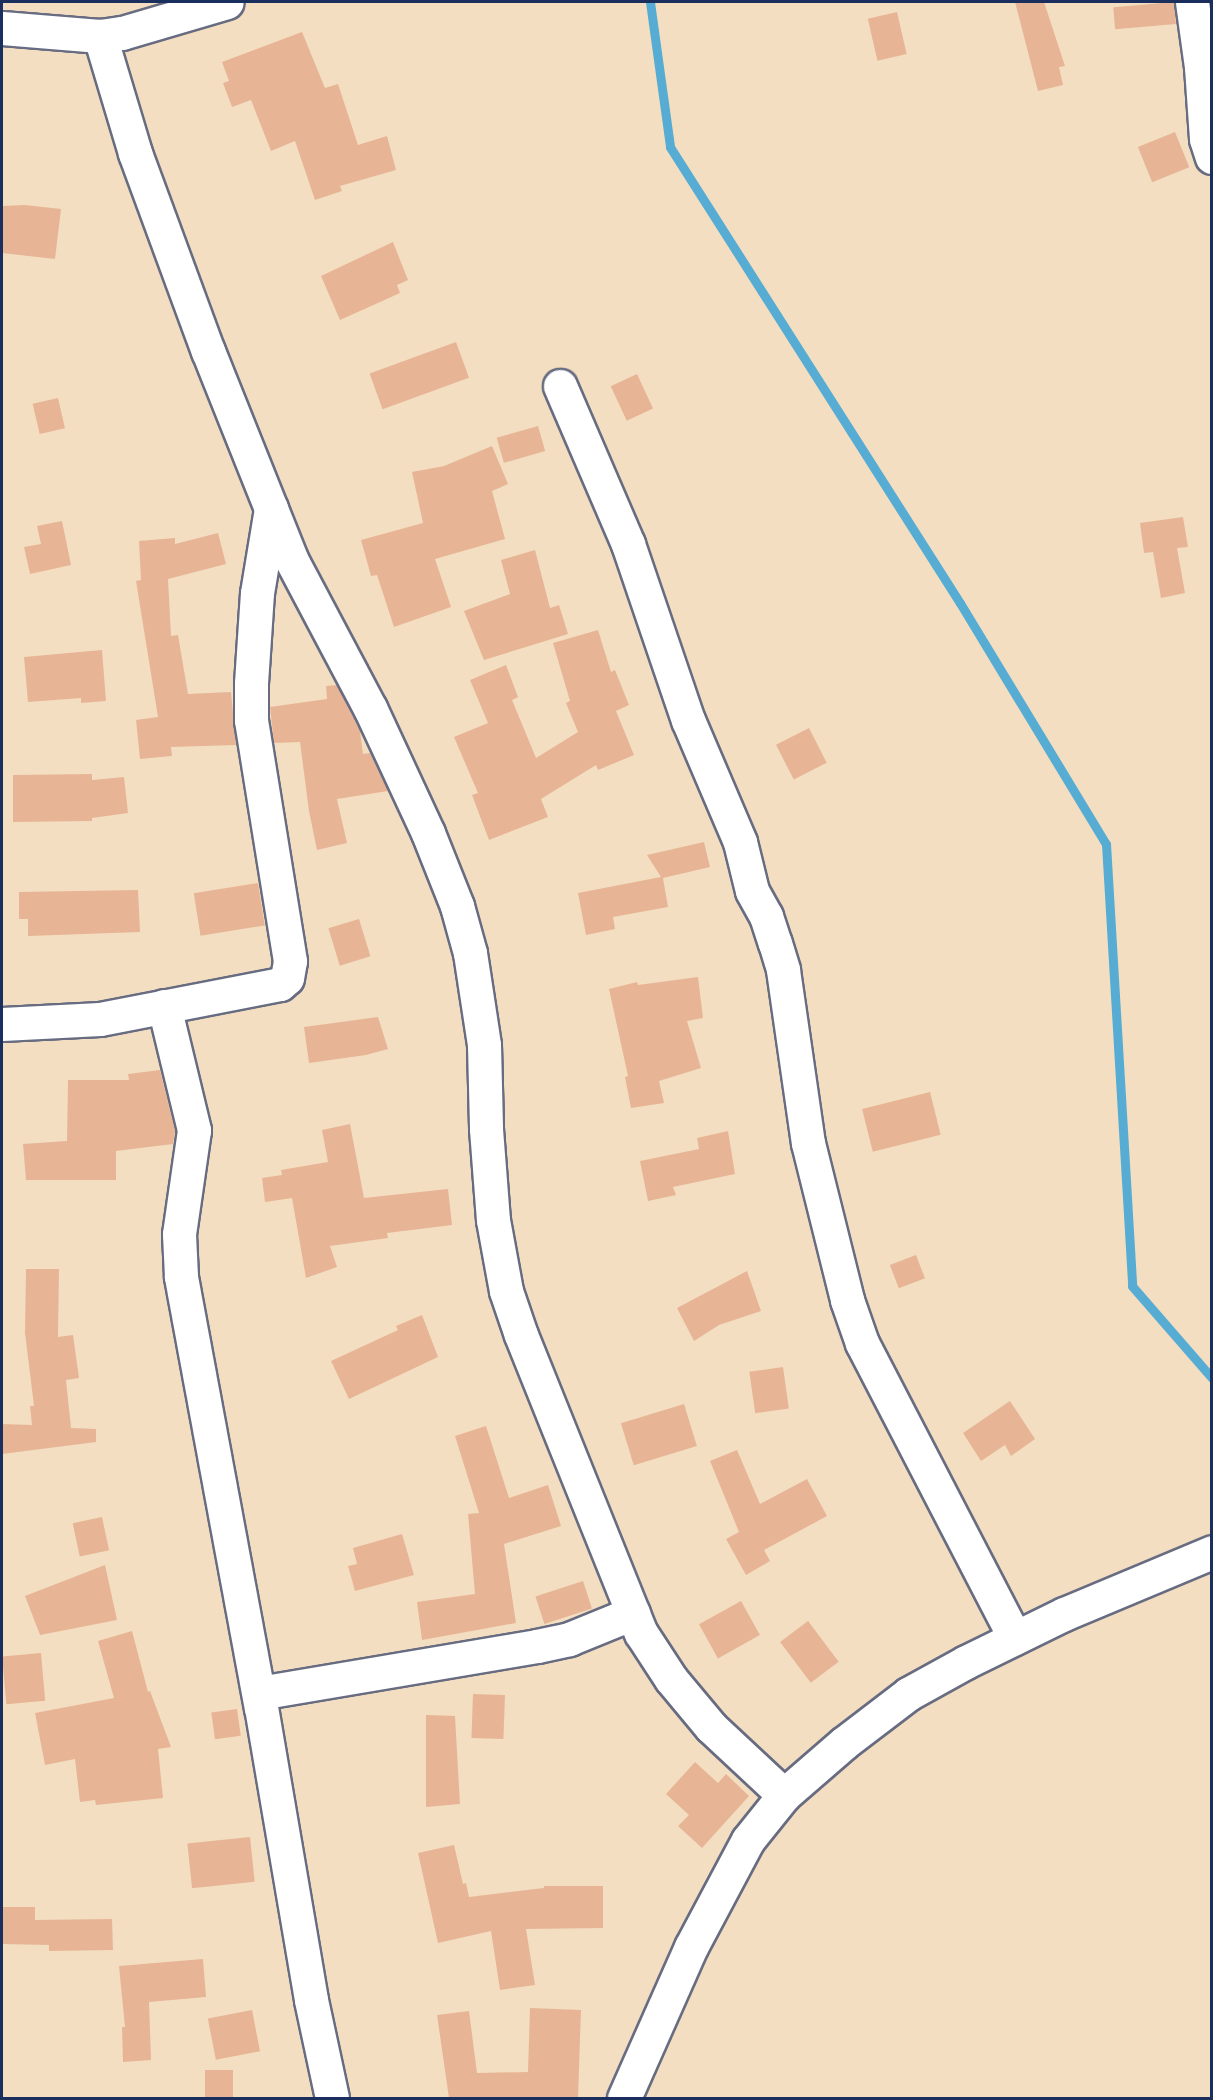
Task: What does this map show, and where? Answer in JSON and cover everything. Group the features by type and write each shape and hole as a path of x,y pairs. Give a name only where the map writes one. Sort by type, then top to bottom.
{"street":[{"path":"2,28 100,36 122,33 227,2"},
{"path":"1192,2 1201,67 1206,139 1212,157"},
{"path":"100,36 139,164 208,351 291,559 370,708 428,833 457,906 470,953 484,1045 486,1128 493,1220 506,1291 521,1335 563,1434 641,1633 671,1679 711,1726 784,1795"},
{"path":"560,386 628,544 688,720 740,842 752,891 766,916 775,943 783,970 808,1143 847,1300 862,1343 1015,1638"},
{"path":"2,1024 100,1019 280,984 289,971 290,961 251,720 257,593 271,508"},
{"path":"164,1006 195,1130 179,1234 181,1277 259,1693 311,2000 332,2098"},
{"path":"624,2098 692,1947 748,1840 784,1795 844,1743 908,1694 1064,1614 1212,1552"},
{"path":"259,1693 537,1646 569,1639 633,1613"}],"building":[{"path":"1015,2 1044,2 1065,66 1059,67 1063,85 1038,91"},
{"path":"1174,2 1176,24 1115,29 1113,7"},
{"path":"897,12 907,54 877,61 868,19"},
{"path":"302,32 325,88 338,84 358,145 387,136 396,170 340,186 342,191 315,200 295,141 271,151 251,100 232,107 223,83 229,81 222,62"},
{"path":"1175,132 1189,167 1152,182 1138,147"},
{"path":"25,205 61,209 55,259 2,253 2,206"},
{"path":"393,242 408,280 397,285 400,293 340,320 321,276"},
{"path":"456,342 469,378 383,409 370,373"},
{"path":"637,374 653,408 627,421 611,386"},
{"path":"58,398 65,428 40,434 33,404"},
{"path":"538,426 545,451 504,463 497,438"},
{"path":"492,446 508,484 492,491 505,539 435,559 451,607 394,627 377,575 371,576 361,540 423,523 412,472 444,466"},
{"path":"1183,517 1188,547 1177,548 1185,593 1161,598 1153,552 1144,553 1140,523"},
{"path":"62,521 71,565 30,574 24,547 41,544 37,526"},
{"path":"218,533 226,564 168,579 171,636 178,635 188,694 231,692 236,745 171,747 172,756 140,759 136,720 158,717 136,581 141,580 139,541 175,538 175,544"},
{"path":"535,550 550,608 559,605 568,634 484,660 464,611 510,594 501,560"},
{"path":"598,630 611,672 615,670 629,705 616,711 634,755 598,770 596,765 541,799 548,817 489,840 472,795 478,793 454,737 488,723 470,680 506,665 518,697 512,700 536,758 578,732 566,703 570,701 553,643"},
{"path":"102,650 106,701 81,703 81,698 28,702 24,657"},
{"path":"337,685 360,731 363,754 370,753 388,791 337,799 347,843 317,850 309,811 300,742 274,743 270,707 327,699 326,686"},
{"path":"809,728 827,763 794,780 776,745"},
{"path":"92,774 92,780 124,777 128,813 92,818 92,821 13,822 13,775"},
{"path":"704,842 710,867 663,878 668,907 613,917 615,929 586,935 578,893 661,877 647,855"},
{"path":"258,883 265,925 201,936 194,893"},
{"path":"138,890 140,932 28,936 28,919 19,919 19,892"},
{"path":"359,919 370,956 340,966 328,928"},
{"path":"698,977 703,1018 687,1021 701,1068 659,1081 664,1103 631,1108 625,1077 628,1076 609,989 637,982 638,985"},
{"path":"378,1017 388,1049 366,1055 309,1063 304,1027"},
{"path":"160,1070 175,1131 173,1144 116,1151 116,1180 26,1180 23,1144 67,1141 68,1080 129,1080 128,1074"},
{"path":"930,1092 941,1135 873,1152 862,1109"},
{"path":"350,1124 364,1198 448,1189 452,1225 387,1233 388,1238 330,1246 337,1267 306,1278 292,1198 265,1202 262,1178 282,1175 281,1170 328,1162 322,1130"},
{"path":"728,1131 735,1174 673,1187 676,1195 648,1201 640,1161 699,1149 697,1138"},
{"path":"916,1255 925,1278 899,1288 890,1265"},
{"path":"26,1269 59,1269 58,1337 73,1335 79,1378 66,1380 71,1428 96,1429 96,1442 2,1454 2,1424 32,1425 30,1406 34,1406 25,1333"},
{"path":"747,1271 761,1311 719,1325 694,1341 677,1308"},
{"path":"422,1315 438,1357 349,1399 331,1361 398,1330 396,1326"},
{"path":"783,1367 789,1409 755,1413 749,1372"},
{"path":"1010,1401 1035,1439 1011,1456 1005,1445 981,1461 963,1433"},
{"path":"684,1404 697,1446 634,1465 621,1423"},
{"path":"486,1426 509,1498 548,1485 561,1526 504,1544 516,1623 422,1640 417,1602 475,1594 468,1514 479,1513 455,1436"},
{"path":"737,1450 760,1504 807,1479 827,1516 764,1550 770,1561 746,1575 726,1539 739,1532 710,1461"},
{"path":"102,1517 109,1550 80,1556 73,1523"},
{"path":"402,1534 414,1575 355,1591 348,1566 357,1564 353,1548"},
{"path":"105,1565 117,1620 40,1635 25,1596"},
{"path":"583,1581 592,1609 544,1624 535,1596"},
{"path":"741,1601 760,1635 718,1658 699,1624"},
{"path":"808,1621 839,1662 811,1683 780,1642"},
{"path":"132,1631 148,1692 150,1691 171,1747 158,1749 163,1798 96,1805 95,1800 80,1802 75,1759 45,1765 35,1713 114,1698 98,1641"},
{"path":"41,1653 45,1701 6,1704 2,1656"},
{"path":"473,1694 505,1695 503,1739 471,1738"},
{"path":"237,1709 241,1736 215,1739 211,1713"},
{"path":"426,1715 455,1716 460,1804 426,1807"},
{"path":"695,1762 718,1783 726,1774 749,1796 702,1848 678,1826 689,1815 666,1794"},
{"path":"250,1837 255,1882 192,1888 187,1844"},
{"path":"454,1845 463,1884 466,1883 469,1897 544,1888 544,1886 603,1886 603,1928 526,1929 535,1985 500,1990 491,1931 438,1943 418,1853"},
{"path":"2,1907 35,1907 35,1920 112,1919 113,1950 49,1951 49,1945 2,1944"},
{"path":"203,1959 206,1997 149,2002 151,2060 123,2062 122,2027 125,2027 119,1966"},
{"path":"530,2008 581,2010 578,2098 449,2098 437,2015 469,2011 477,2073 528,2072"},
{"path":"252,2010 260,2051 216,2060 208,2019"},
{"path":"205,2070 233,2070 233,2098 205,2098"}],"waterway":[{"path":"650,2 670,147 960,603 1106,844 1132,1286 1212,1378"}]}
